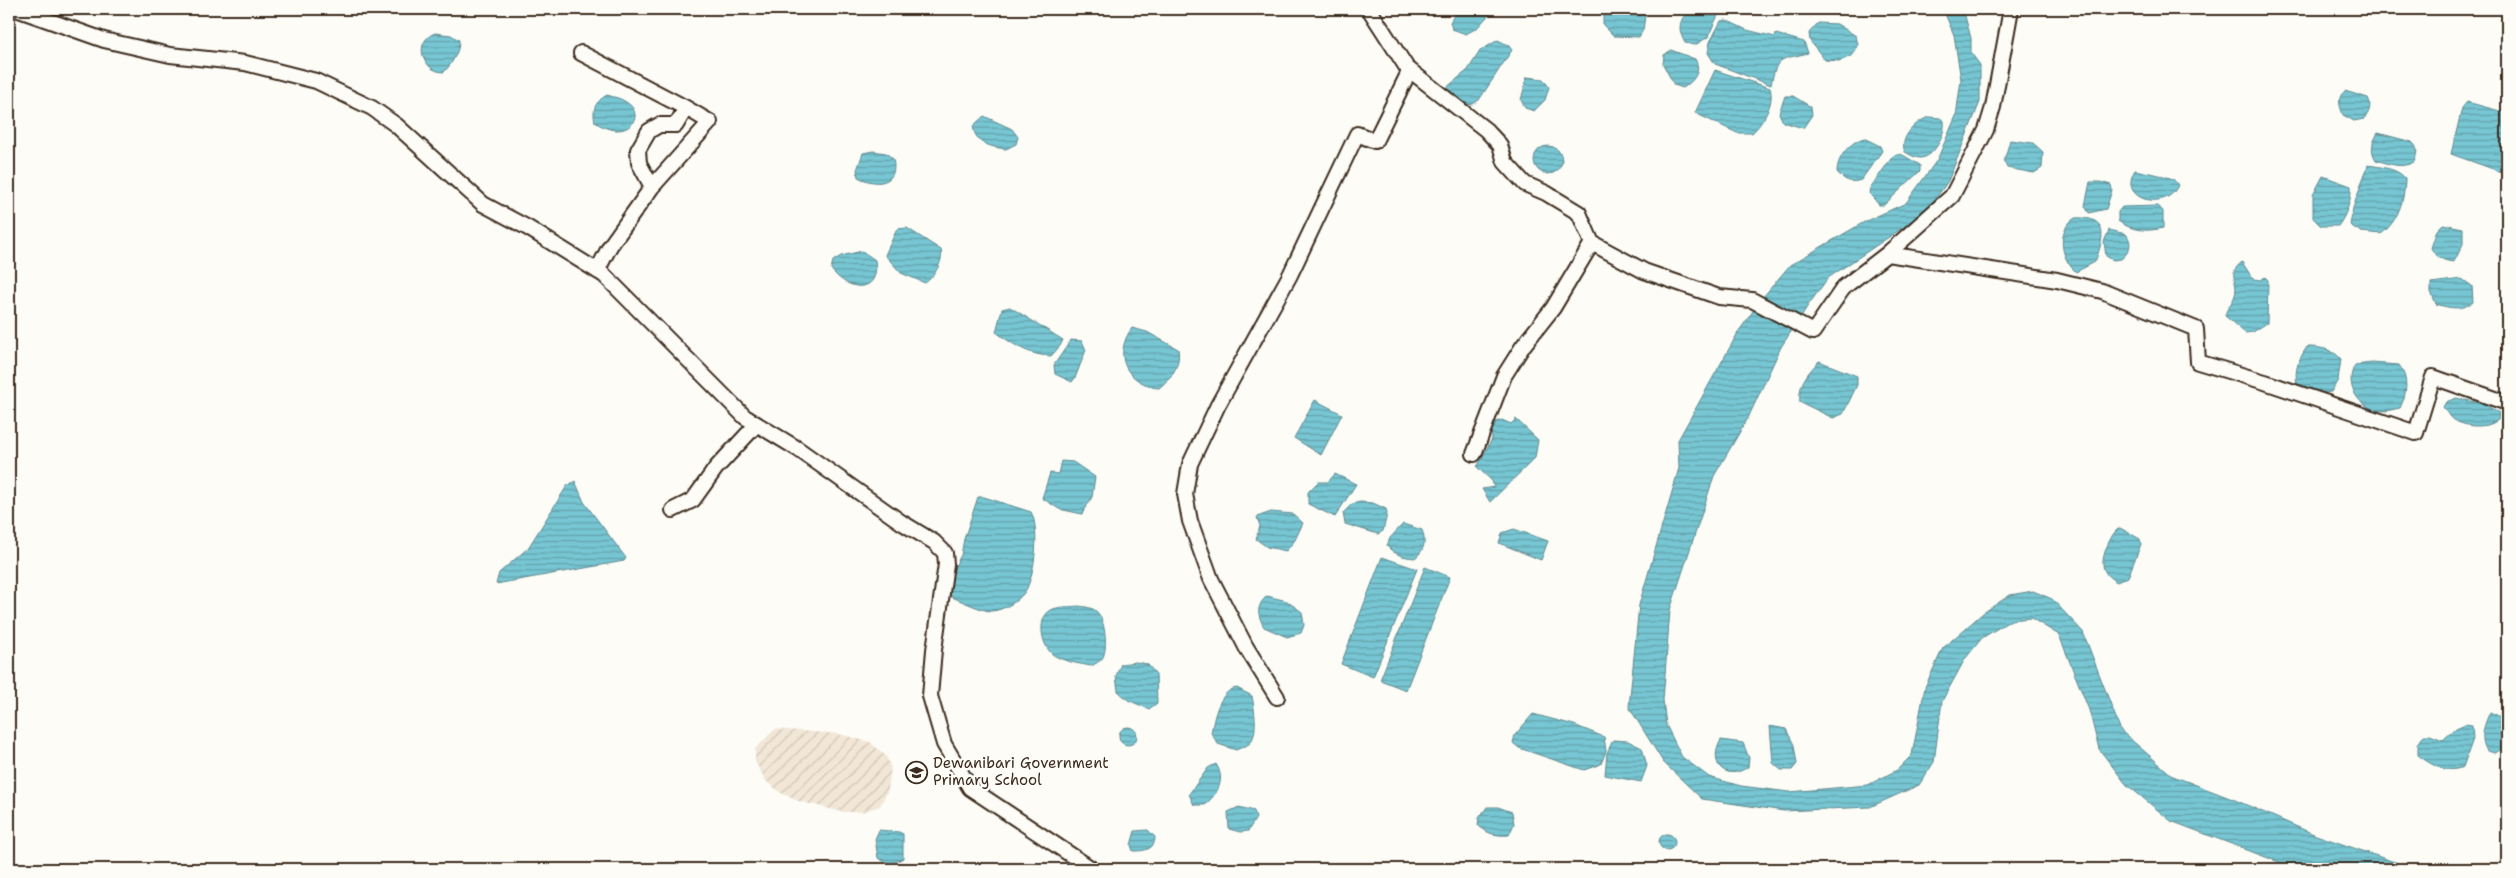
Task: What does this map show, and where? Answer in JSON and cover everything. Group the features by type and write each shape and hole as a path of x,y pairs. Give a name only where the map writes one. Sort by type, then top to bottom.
{"street":[{"path":"16,9 104,40 170,55 245,63 316,81 372,108 396,126 483,204 528,228 597,271 746,417 798,449 901,522 934,542 945,553 946,564 934,650 930,696 944,744 970,788 1092,869"},
{"path":"1369,9 1410,70 1491,135 1500,144 1506,162 1525,184 1546,193 1578,213 1592,243 1644,271 1683,286 1719,297 1752,300 1813,332 1844,287 1887,254 1952,196 1986,130 1993,107 2011,9"},
{"path":"581,52 710,122 652,187 610,246 597,271"},
{"path":"1277,697 1246,646 1211,579 1190,521 1184,494 1190,464 1218,405 1290,275 1357,134 1375,141 1410,70"},
{"path":"652,187 639,163 638,150 649,131 659,126 676,125 686,108"},
{"path":"1474,454 1504,376 1523,346 1553,308 1592,243"},
{"path":"1887,254 2057,280 2102,291 2196,329 2198,362 2265,382 2416,433 2433,377 2507,403"},
{"path":"673,510 693,500 716,468 757,424"}],"shaded area":[{"path":"775,729 839,734 870,742 886,756 891,768 888,790 880,806 862,812 842,812 798,801 781,793 766,781 755,762 755,749"}],"water":[{"path":"1458,9 1494,9 1477,28 1466,34 1452,29 1450,22"},
{"path":"1607,9 1646,9 1643,30 1639,37 1614,36 1603,25 1603,18"},
{"path":"1689,9 1718,9 1719,13 1708,37 1695,45 1685,43 1680,29 1681,22"},
{"path":"1943,9 1963,9 1971,38 1971,53 1980,65 1980,102 1948,181 1926,212 1828,278 1809,304 1781,347 1748,418 1714,476 1670,610 1663,700 1666,725 1682,757 1709,777 1741,786 1789,792 1868,785 1897,770 1912,755 1925,687 1943,648 1983,613 2010,595 2033,591 2052,599 2083,632 2121,731 2173,776 2316,835 2415,869 2297,869 2171,821 2126,784 2099,749 2089,710 2059,635 2031,618 2011,620 1982,638 1965,659 1942,701 1934,762 1919,785 1870,807 1784,811 1702,799 1663,762 1629,707 1639,605 1679,468 1678,440 1739,331 1763,297 1790,265 1866,221 1906,203 1937,160 1956,116 1961,80 1954,35"},
{"path":"1726,20 1747,30 1775,37 1776,34 1804,42 1808,53 1786,58 1778,63 1771,85 1715,64 1708,53 1710,42 1721,21"},
{"path":"1818,23 1837,24 1856,36 1858,45 1853,55 1840,61 1825,60 1810,41 1809,33"},
{"path":"435,33 451,35 459,40 455,57 444,72 430,67 423,56 422,49 424,43 428,37"},
{"path":"1498,40 1508,45 1512,50 1479,100 1471,105 1453,97 1446,88 1468,70 1480,51"},
{"path":"1671,50 1695,59 1697,63 1696,75 1683,88 1674,85 1663,64 1664,55"},
{"path":"1715,70 1770,88 1771,100 1767,112 1752,133 1737,133 1695,113"},
{"path":"1527,77 1543,79 1549,87 1545,100 1534,111 1525,108 1521,100"},
{"path":"2345,91 2368,98 2370,104 2364,119 2354,121 2343,115 2340,96"},
{"path":"607,95 622,100 632,107 635,114 634,120 625,129 606,128 595,122 595,106"},
{"path":"1785,96 1793,96 1811,107 1812,115 1803,128 1783,122 1779,113"},
{"path":"2467,102 2507,113 2507,174 2451,154 2462,108"},
{"path":"984,116 1012,129 1018,137 1016,144 1006,149 989,146 980,141 974,132 973,126"},
{"path":"1930,117 1940,118 1944,121 1941,138 1930,154 1920,158 1914,157 1905,152 1904,141 1915,125"},
{"path":"2378,133 2412,142 2417,151 2414,162 2400,165 2376,160 2372,146"},
{"path":"1864,138 1880,146 1882,151 1861,180 1854,182 1842,177 1837,172 1839,161 1849,147"},
{"path":"2010,140 2033,143 2043,152 2042,168 2034,173 2007,168 2004,161"},
{"path":"1548,146 1558,150 1562,160 1558,170 1548,174 1538,170 1534,160 1538,150"},
{"path":"873,151 886,153 893,159 893,174 885,181 872,182 858,177 857,170 863,153"},
{"path":"1901,154 1920,165 1920,171 1884,205 1879,205 1869,193 1870,188 1893,156"},
{"path":"2368,165 2393,170 2405,178 2404,194 2396,217 2381,234 2361,232 2350,225 2353,208"},
{"path":"2135,170 2173,179 2178,185 2173,193 2164,198 2146,199 2132,189 2131,181"},
{"path":"2323,176 2351,186 2348,207 2338,226 2321,226 2313,218 2313,195"},
{"path":"2090,182 2111,185 2112,190 2106,209 2089,213 2085,206"},
{"path":"2157,206 2163,211 2163,228 2140,230 2118,221 2118,212 2122,207"},
{"path":"2075,218 2086,218 2094,221 2102,230 2101,245 2095,262 2076,272 2066,259 2062,244 2065,230"},
{"path":"2443,224 2463,228 2463,244 2454,262 2440,258 2431,248 2437,230"},
{"path":"907,228 941,250 942,254 938,268 925,283 901,273 885,255 897,229"},
{"path":"2109,230 2126,234 2128,237 2130,247 2121,259 2113,260 2106,256 2104,242"},
{"path":"862,251 875,260 873,280 868,284 861,286 845,282 831,269 833,261 841,256"},
{"path":"2242,262 2253,279 2261,280 2265,277 2268,280 2267,323 2253,332 2245,333 2225,316 2235,295 2234,274"},
{"path":"2462,279 2472,286 2473,302 2459,308 2436,304 2431,292 2431,283"},
{"path":"1010,307 1063,340 1051,356 1029,352 996,332 1002,309"},
{"path":"1132,328 1147,332 1178,349 1178,361 1174,371 1159,388 1141,382 1128,371 1125,365 1123,358 1124,343"},
{"path":"1071,340 1082,341 1086,350 1072,382 1055,374 1054,365"},
{"path":"2307,347 2326,349 2341,359 2338,380 2331,392 2318,392 2297,384 2298,364"},
{"path":"1819,361 1857,376 1857,385 1843,414 1833,418 1800,402 1802,385 1807,375"},
{"path":"2372,363 2399,365 2406,381 2404,397 2400,408 2385,411 2375,410 2361,402 2356,396 2351,381 2355,365"},
{"path":"2456,398 2484,404 2499,413 2498,420 2488,425 2476,426 2453,420 2443,407 2446,402"},
{"path":"1315,400 1342,414 1321,455 1294,438"},
{"path":"1516,419 1538,440 1535,458 1490,502 1482,489 1494,487 1492,481 1477,467 1492,439 1491,424 1502,420 1511,424"},
{"path":"1061,461 1073,462 1095,477 1092,497 1082,514 1059,509 1042,498 1050,473 1058,474"},
{"path":"1335,474 1356,484 1335,517 1308,504 1308,492 1318,482 1328,482"},
{"path":"575,481 584,502 626,558 624,561 496,584 499,573 528,548 567,486"},
{"path":"978,497 984,497 1031,512 1034,519 1036,539 1034,561 1027,588 1012,603 1002,609 992,611 949,596 952,572 961,555 964,539"},
{"path":"1360,502 1373,503 1386,509 1387,514 1383,531 1378,534 1345,524 1343,513 1352,504"},
{"path":"1271,512 1293,514 1303,523 1295,540 1286,551 1267,547 1256,539 1260,526 1257,517"},
{"path":"1403,524 1422,530 1424,545 1421,552 1415,558 1393,552 1387,546 1390,538"},
{"path":"2120,528 2140,539 2141,544 2128,577 2117,582 2107,575 2104,570 2103,561 2110,539"},
{"path":"1514,529 1548,541 1541,560 1499,543 1502,533"},
{"path":"1382,557 1417,569 1373,677 1341,664"},
{"path":"1425,567 1450,577 1406,690 1380,680"},
{"path":"1267,596 1287,601 1302,612 1304,625 1301,633 1287,637 1264,627 1260,618 1259,607"},
{"path":"1079,606 1095,610 1100,616 1104,627 1105,652 1101,660 1091,666 1069,662 1052,654 1047,648 1042,635 1043,620 1051,610 1061,607"},
{"path":"1136,662 1147,664 1156,674 1157,703 1149,709 1128,700 1118,691 1116,676 1121,664"},
{"path":"1237,688 1252,696 1255,726 1250,743 1236,750 1218,744 1211,733 1218,706 1222,699 1231,690"},
{"path":"2490,712 2507,720 2507,739 2503,747 2495,753 2487,751 2483,741 2484,727"},
{"path":"1533,714 1574,725 1604,737 1606,751 1601,764 1584,770 1519,748 1513,743 1515,735"},
{"path":"2465,724 2472,725 2473,739 2463,767 2445,769 2428,762 2418,755 2418,744 2424,735 2430,735 2443,740 2456,728"},
{"path":"1770,726 1786,729 1794,745 1797,764 1792,770 1781,770 1773,763"},
{"path":"1124,727 1132,727 1137,732 1135,743 1124,745 1119,740 1119,732"},
{"path":"1613,740 1628,741 1642,748 1647,766 1641,782 1605,775 1607,753"},
{"path":"1721,740 1743,743 1749,758 1748,767 1733,772 1721,768 1716,756"},
{"path":"1216,764 1220,775 1217,791 1205,805 1194,805 1189,794 1208,768"},
{"path":"1239,807 1254,811 1256,818 1248,831 1240,832 1229,829 1228,812"},
{"path":"1487,807 1498,807 1512,812 1514,824 1509,835 1492,834 1478,825 1479,818"},
{"path":"879,830 903,834 903,858 891,862 878,858 875,839"},
{"path":"1148,830 1155,837 1153,845 1145,850 1133,851 1131,845 1135,831"},
{"path":"1664,834 1670,834 1675,839 1673,848 1664,850 1659,845 1659,839"}],"place":[{"name":"Dewanibari Government Primary School","path":"917,772"}]}
